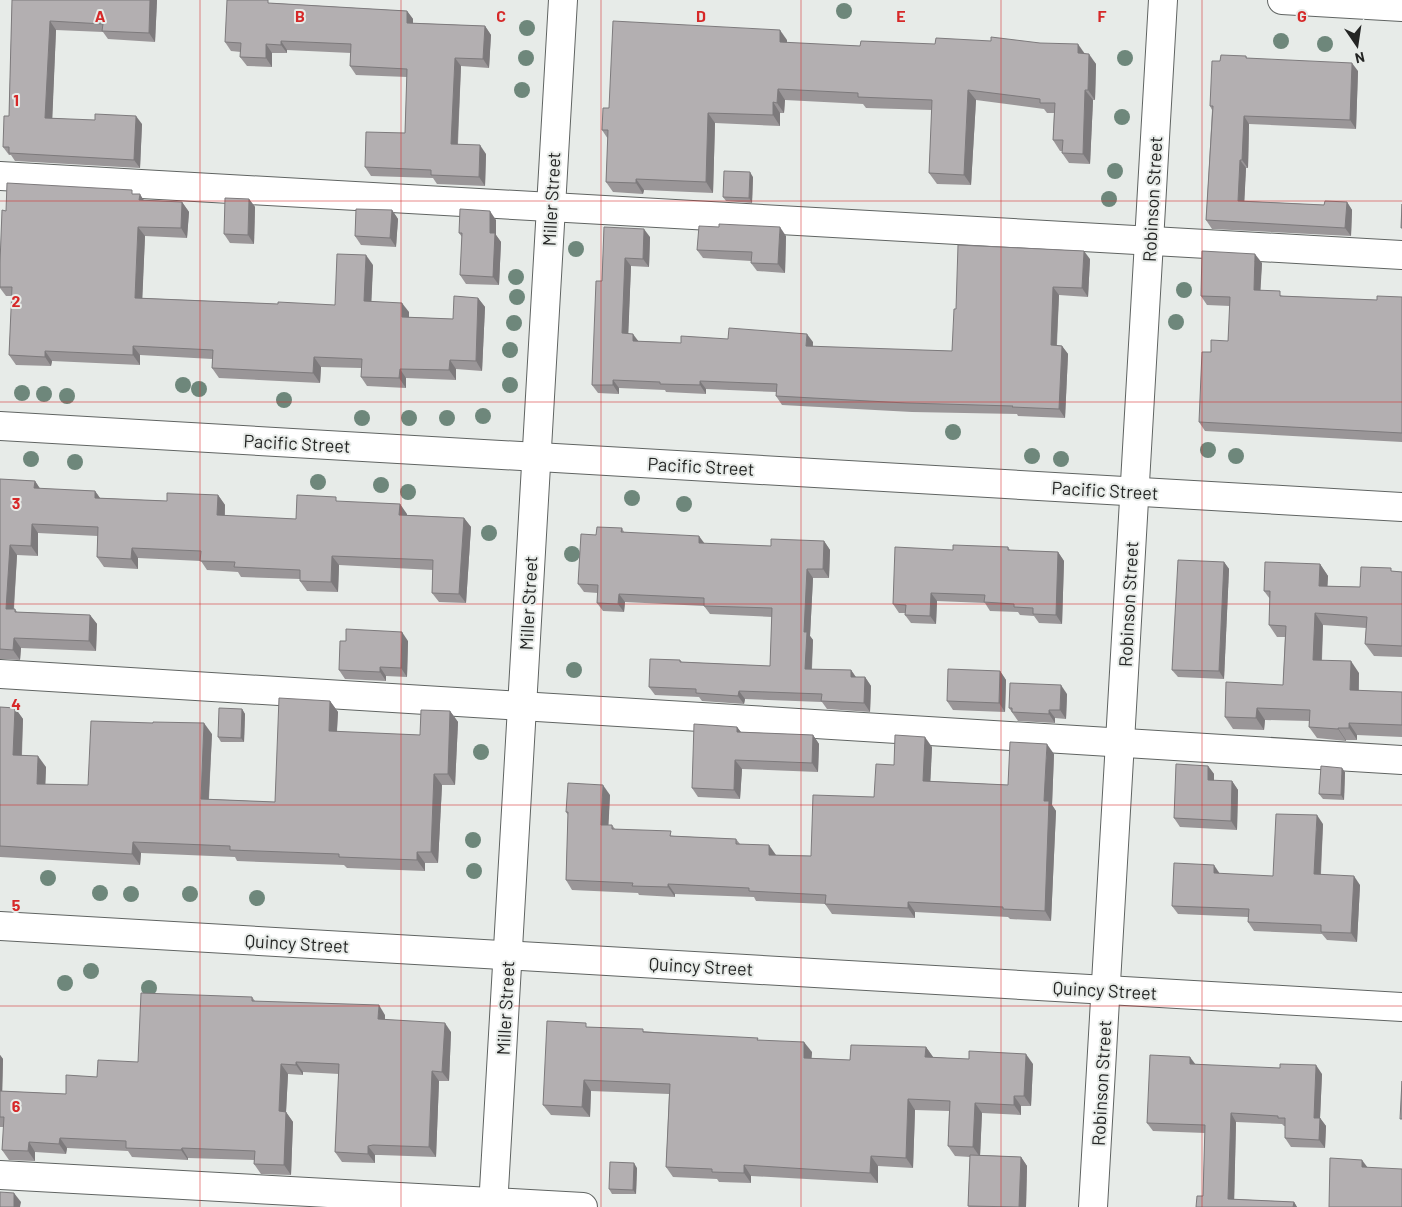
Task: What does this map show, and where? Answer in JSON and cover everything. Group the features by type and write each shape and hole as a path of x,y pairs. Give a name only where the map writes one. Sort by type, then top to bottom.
{"street":[{"name":"Miller Street","path":"493,1204 563,0"},
{"name":"Robinson Street","path":"1093,1207 1163,0"},
{"path":"1282,0 1402,7"},
{"path":"0,176 1402,255"},
{"name":"Pacific Street","path":"0,426 1402,507"},
{"path":"0,674 1402,760"},
{"name":"Quincy Street","path":"0,926 1402,1007"},
{"path":"0,1175 493,1204 582,1207"}],"building":[{"path":"12,0 150,0 149,33 102,31 103,24 50,21 45,118 95,120 95,114 136,116 134,160 9,153 9,147 3,147 4,116 9,116"},
{"path":"227,0 268,0 268,3 407,11 407,23 485,26 483,59 455,58 451,144 480,145 479,177 431,175 431,170 365,167 366,132 405,133 407,69 350,66 351,44 281,41 281,45 266,44 266,58 240,57 241,43 225,42"},
{"path":"613,21 780,30 780,42 860,46 861,41 935,44 936,38 991,41 991,37 1040,43 1078,44 1078,53 1089,54 1088,90 1085,90 1083,154 1062,153 1063,140 1053,140 1055,103 1040,103 1040,99 968,90 964,175 929,173 932,100 858,97 858,93 778,89 777,103 773,102 773,115 708,113 706,182 636,179 636,183 606,182 608,130 602,130 603,108 609,108"},
{"path":"1221,55 1352,63 1350,120 1244,116 1238,201 1324,205 1325,201 1347,202 1345,228 1206,220 1213,106 1210,106 1212,61 1220,61"},
{"path":"724,171 750,172 749,198 723,197"},
{"path":"7,183 132,190 132,194 140,194 139,200 182,202 181,228 138,227 135,298 335,305 337,254 366,255 364,301 402,303 402,317 453,319 454,296 478,298 476,361 450,360 449,370 400,369 399,378 361,377 362,359 314,357 313,373 212,368 213,350 133,346 133,355 45,351 45,357 9,355 12,287 0,287 2,210 6,211"},
{"path":"225,198 249,199 248,235 224,234"},
{"path":"356,209 392,210 390,238 355,236"},
{"path":"460,209 490,211 490,233 495,233 493,277 460,275 462,233 459,233"},
{"path":"719,224 780,227 778,264 751,263 752,252 697,250 699,226 719,227"},
{"path":"604,227 644,229 643,259 625,258 622,333 633,334 633,341 681,343 681,336 728,339 729,328 807,334 806,346 952,351 954,309 956,309 958,245 1084,251 1082,288 1053,287 1051,345 1062,346 1059,409 776,396 777,384 700,381 700,385 613,380 613,385 592,385 596,281 602,281"},
{"path":"1202,251 1255,254 1254,290 1280,291 1280,296 1377,300 1377,296 1402,297 1402,433 1199,422 1202,352 1211,352 1211,340 1228,341 1230,297 1201,296"},
{"path":"0,479 35,481 34,488 95,491 95,498 167,501 167,493 218,495 217,515 296,519 297,495 336,497 336,501 400,504 399,515 464,518 459,594 432,593 433,560 332,556 331,582 300,581 300,570 234,567 235,562 200,561 201,551 132,548 131,559 97,557 98,527 32,524 31,546 10,545 6,609 15,609 15,612 90,615 89,641 14,638 13,650 0,649"},
{"path":"597,527 622,528 621,532 699,536 699,543 771,546 771,539 824,541 823,569 807,569 804,632 807,632 805,669 851,670 851,677 865,677 864,703 821,701 822,694 739,691 738,696 696,693 696,689 649,687 650,659 770,666 772,608 704,606 704,598 619,594 618,604 597,603 598,585 578,584 581,534 596,535"},
{"path":"953,545 1008,547 1008,550 1058,552 1056,615 1033,614 1033,608 1014,607 1014,604 984,602 985,595 931,593 930,616 905,615 906,605 893,604 895,547 953,550"},
{"path":"1178,560 1224,562 1219,671 1172,670"},
{"path":"1265,562 1320,564 1319,586 1360,587 1361,567 1391,568 1391,571 1402,572 1402,646 1365,644 1367,617 1315,613 1313,660 1351,661 1350,690 1402,692 1402,725 1349,723 1349,728 1309,727 1310,710 1257,708 1256,718 1225,717 1226,682 1283,685 1286,626 1269,625 1270,591 1264,591"},
{"path":"346,629 402,632 401,668 380,667 380,672 339,670 340,641 346,641"},
{"path":"948,669 1000,671 999,703 947,701"},
{"path":"1010,683 1061,685 1060,710 1049,710 1049,714 1012,712 1012,708 1009,708"},
{"path":"279,698 330,701 329,731 420,735 421,710 450,711 448,774 434,774 431,852 417,852 417,860 339,857 339,854 230,850 230,846 133,842 132,854 0,846 0,707 15,708 13,755 38,756 37,784 88,785 91,721 204,723 201,799 275,802"},
{"path":"219,708 242,709 241,738 218,737"},
{"path":"694,724 737,727 737,732 813,735 812,763 735,760 734,790 692,788"},
{"path":"895,735 925,737 923,781 1008,785 1010,742 1047,744 1044,801 1049,801 1045,911 908,902 908,908 825,904 826,895 749,891 749,888 668,884 668,887 632,886 633,883 566,880 568,783 603,785 601,825 612,825 612,829 671,831 670,836 736,839 736,844 769,845 769,855 811,856 813,795 874,797 876,764 894,765"},
{"path":"1176,764 1208,766 1208,780 1232,781 1231,821 1174,818"},
{"path":"1321,766 1342,768 1341,795 1319,794"},
{"path":"1276,814 1317,815 1314,874 1354,876 1351,933 1321,932 1321,925 1248,922 1249,909 1172,906 1174,863 1214,865 1214,873 1273,876"},
{"path":"141,993 252,997 252,1001 379,1005 378,1019 445,1023 442,1072 432,1071 429,1147 373,1145 368,1146 368,1154 335,1152 339,1064 296,1062 296,1065 281,1064 279,1111 286,1112 284,1165 254,1164 255,1151 126,1148 126,1141 60,1138 59,1144 29,1142 28,1151 2,1150 4,1117 0,1117 0,1091 66,1094 66,1075 97,1077 98,1060 138,1062"},
{"path":"547,1021 586,1023 586,1027 643,1029 643,1032 804,1042 804,1058 850,1060 851,1045 926,1047 925,1057 969,1059 969,1051 1026,1054 1024,1096 1014,1096 1014,1105 975,1103 973,1147 948,1146 950,1101 908,1099 906,1158 871,1156 870,1173 744,1165 744,1173 712,1172 712,1169 666,1167 670,1084 584,1080 582,1107 543,1105"},
{"path":"1150,1055 1190,1057 1190,1064 1280,1068 1280,1064 1316,1065 1314,1118 1320,1118 1319,1140 1285,1138 1285,1118 1231,1113 1228,1199 1294,1202 1293,1207 1196,1207 1197,1196 1203,1196 1205,1125 1147,1123"},
{"path":"1402,1081 1402,1119 1400,1119"},
{"path":"970,1155 1021,1157 1019,1207 968,1206"},
{"path":"1330,1158 1362,1160 1362,1167 1402,1169 1402,1207 1329,1207"},
{"path":"610,1162 634,1163 633,1190 609,1189"},
{"path":"0,1192 14,1193 14,1207 0,1207"}]}
